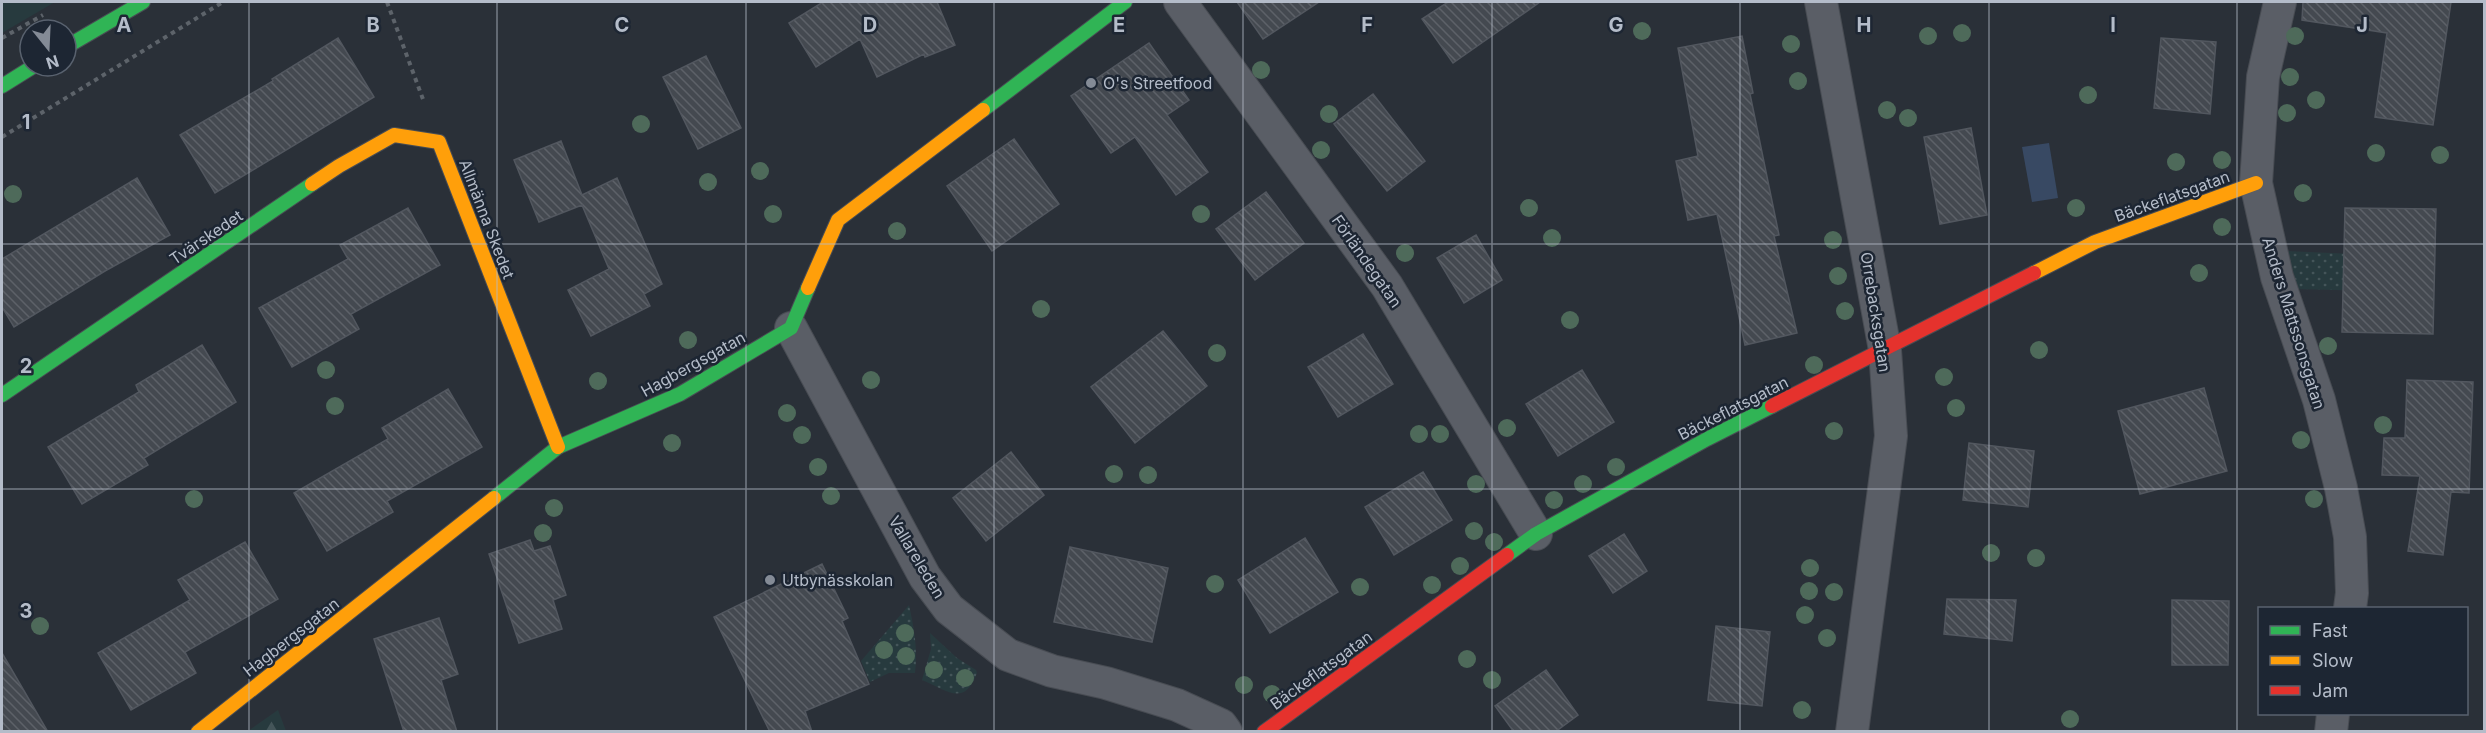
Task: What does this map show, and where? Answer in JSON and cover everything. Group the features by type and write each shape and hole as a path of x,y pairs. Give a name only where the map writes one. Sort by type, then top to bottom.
{"street":[{"path":"78,40 143,2"},
{"path":"791,328 838,220 1125,2"},
{"name":"Förländegatan","path":"1180,2 1387,286 1536,534"},
{"name":"Orrebacksgatan","path":"1821,2 1886,350 1891,436 1852,732"},
{"name":"Anders Mattssonsgatan","path":"2280,2 2263,77 2256,183 2277,277 2319,400 2341,488 2350,537 2350,607"},
{"path":"2,86 18,76"},
{"name":"Tvärskedet","path":"2,395 339,166 394,135 439,142"},
{"name":"Allmänna Skedet","path":"439,142 558,447"},
{"name":"Bäckeflatsgatan","path":"1264,732 1536,534 1707,439 2095,242 2256,183"},
{"name":"Hagbergsgatan","path":"198,732 558,447 680,394 791,328"},
{"name":"Vallareleden","path":"791,328 925,577 949,609 1008,655 1052,671 1107,683 1177,705 1221,725 1226,732"},
{"path":"2331,732 2333,715"}],"path":[{"path":"2,137 223,2"},
{"path":"387,2 439,142"},
{"path":"2,38 48,12"}],"green space":[{"path":"2,2 55,2 28,18 18,18 18,24 2,33"},
{"path":"2284,251 2377,255 2376,291 2293,289"},
{"path":"909,605 915,639 915,673 889,673 870,682 861,661"},
{"path":"930,633 957,658 976,670 972,684 966,690 954,693 922,680 931,649"},
{"path":"278,710 286,731 248,731"}],"water":[{"path":"2049,143 2058,198 2032,202 2022,147"}],"building":[{"path":"823,2 937,2 955,45 925,57 924,54 877,77 860,39 816,67 789,23"},
{"path":"1237,2 1319,2 1263,39"},
{"path":"1448,2 1540,2 1453,63 1422,19"},
{"path":"2303,2 2451,2 2433,125 2375,117 2387,33 2302,20"},
{"path":"1742,36 1753,93 1750,94 1779,235 1774,236 1797,333 1745,345 1717,214 1688,220 1676,161 1698,156 1678,48"},
{"path":"338,38 374,97 215,193 180,135 273,81 272,79"},
{"path":"2161,38 2216,42 2210,114 2154,108"},
{"path":"1149,43 1189,100 1167,115 1208,172 1176,195 1135,137 1111,153 1071,96"},
{"path":"706,56 741,128 698,149 663,77"},
{"path":"1373,94 1425,161 1387,191 1334,124"},
{"path":"1971,128 1987,215 1940,224 1924,137"},
{"path":"1014,139 1059,204 992,251 947,186"},
{"path":"561,141 582,195 617,178 662,284 644,294 650,306 591,336 568,290 609,269 582,205 539,222 514,160"},
{"path":"137,178 170,235 105,271 14,327 2,307 2,259"},
{"path":"1266,192 1304,243 1255,280 1216,229"},
{"path":"408,208 440,265 351,314 359,329 292,367 259,308 348,259 340,245"},
{"path":"2345,208 2436,209 2433,334 2342,332"},
{"path":"1476,235 1502,280 1464,303 1437,258"},
{"path":"1163,331 1207,386 1135,443 1091,387"},
{"path":"1363,334 1393,384 1338,417 1308,367"},
{"path":"202,345 236,402 144,458 148,465 82,504 48,447 139,392 136,385"},
{"path":"1582,370 1614,422 1558,456 1526,404"},
{"path":"2407,380 2473,382 2469,493 2451,492 2443,555 2408,551 2420,476 2382,475 2384,438 2405,438"},
{"path":"2204,388 2227,471 2140,494 2118,411"},
{"path":"448,389 482,447 387,501 393,512 327,551 294,493 388,439 382,428"},
{"path":"1969,443 2034,451 2028,507 1963,500"},
{"path":"1011,452 1044,495 986,541 953,498"},
{"path":"1423,472 1452,520 1394,555 1365,507"},
{"path":"1624,534 1647,571 1613,593 1589,556"},
{"path":"1305,538 1338,592 1270,633 1238,580"},
{"path":"530,540 534,551 550,546 566,595 553,600 562,629 519,643 489,554"},
{"path":"245,542 278,599 185,652 196,673 131,710 98,653 190,600 178,580"},
{"path":"1070,547 1168,568 1152,642 1054,622"},
{"path":"822,564 848,618 842,621 869,684 805,711 812,732 770,732 714,617"},
{"path":"1947,599 2016,600 2012,641 1944,634"},
{"path":"2172,600 2229,601 2228,665 2172,665"},
{"path":"439,618 458,674 441,680 457,732 404,732 374,639"},
{"path":"1716,626 1770,632 1762,706 1708,700"},
{"path":"2,653 48,732 2,732"},
{"path":"1546,670 1578,715 1555,732 1514,732 1495,706"}],"traffic: fast":[{"path":"78,40 143,2"},
{"path":"983,110 1125,2"},
{"path":"2,86 18,76"},
{"path":"2,395 312,184"},
{"path":"494,498 558,447 680,394 791,328 808,288"},
{"path":"1507,555 1536,534 1707,439 1772,406"}],"traffic: slow":[{"path":"808,288 838,220 983,110"},
{"path":"312,184 394,135 439,142 558,447"},
{"path":"2034,273 2095,242 2256,183"},
{"path":"198,732 494,498"}],"traffic: jam":[{"path":"1772,406 2034,273"},
{"path":"1264,732 1507,555"}],"place":[{"name":"O's Streetfood","path":"1091,83"},
{"name":"Utbynässkolan","path":"770,580"}]}
